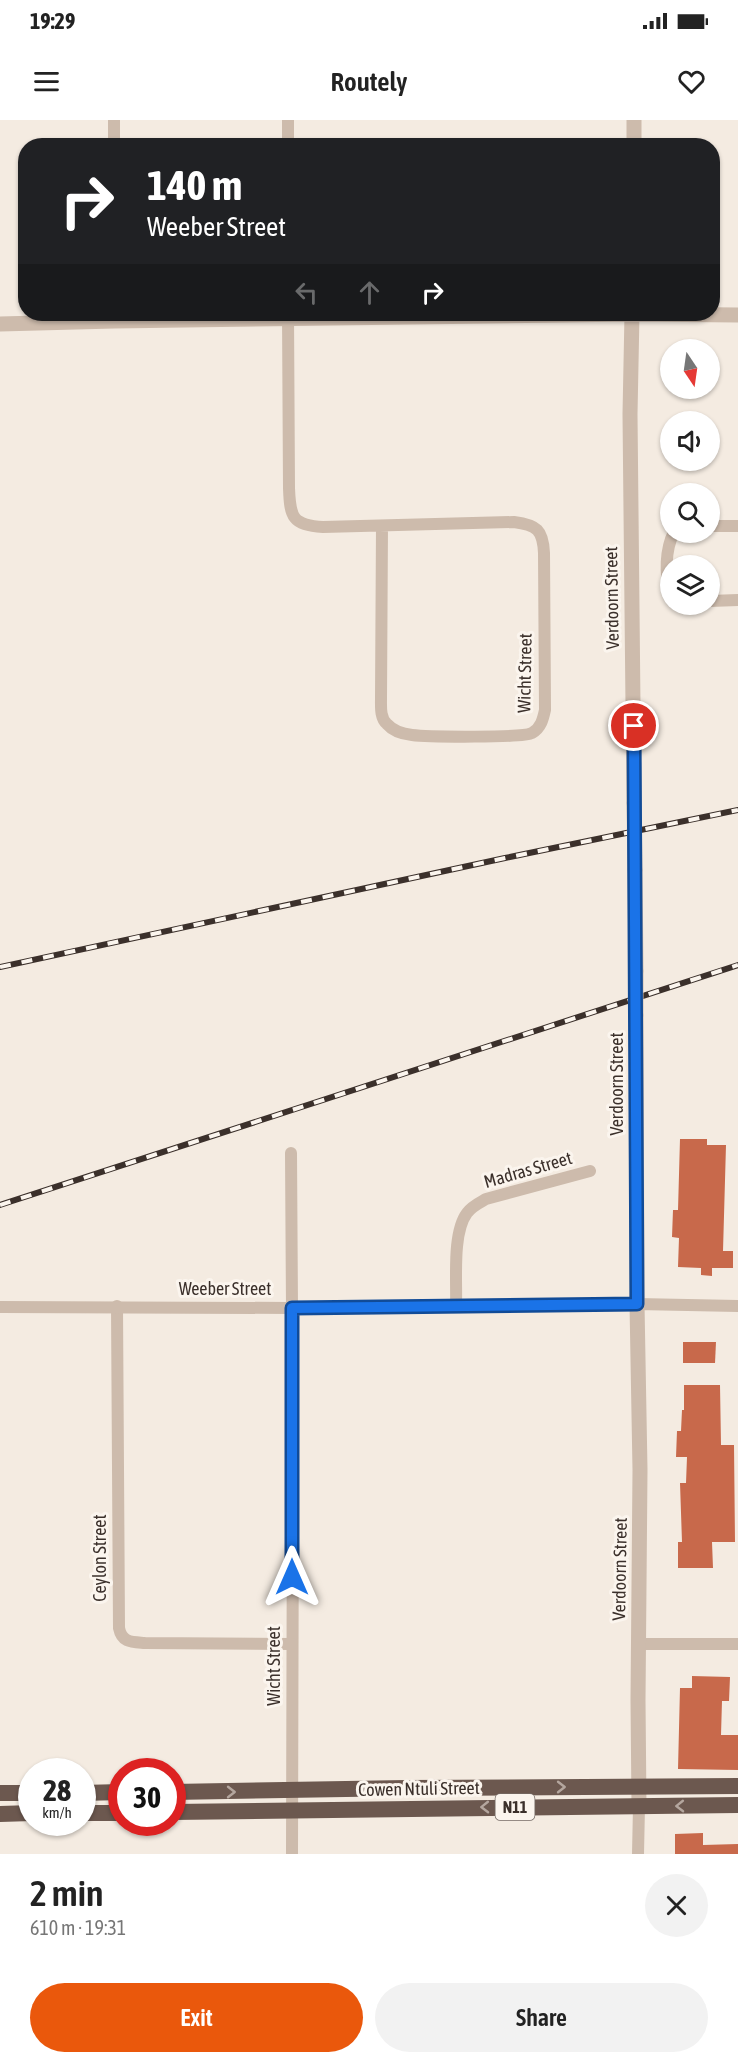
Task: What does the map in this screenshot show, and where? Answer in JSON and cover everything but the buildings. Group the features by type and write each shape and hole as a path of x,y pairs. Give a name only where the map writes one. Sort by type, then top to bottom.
{"highway":[{"name":"Cowen Ntuli Street","path":"186,1792 738,1786"},
{"path":"0,1793 18,1793"},
{"name":"Cowen Ntuli Street","path":"186,1812 738,1805"},
{"path":"0,1814 18,1813"}],"street":[{"path":"114,120 114,138"},
{"path":"288,120 288,138"},
{"path":"634,120 634,138"},
{"path":"720,315 738,315"},
{"path":"0,324 49,321"},
{"name":"Wicht Street","path":"288,321 290,513 300,523 308,526 382,526 514,522 534,526 541,533 544,553 544,710 543,719 538,728 530,734 414,736 397,731 386,724 382,715 381,698 382,526"},
{"name":"Verdoorn Street","path":"632,321 630,414 640,1470 638,1854"},
{"path":"720,526 738,526"},
{"path":"720,601 738,600"},
{"name":"Wicht Street","path":"291,1153 292,1854"},
{"name":"Madras Street","path":"456,1306 459,1236 466,1213 473,1206 486,1200 590,1171"},
{"name":"Weeber Street","path":"0,1307 292,1308 637,1304 738,1306"},
{"name":"Ceylon Street","path":"117,1306 119,1628 122,1638 127,1641 146,1643 292,1644"},
{"path":"639,1644 738,1644"}],"railway":[{"path":"0,967 738,810"},
{"path":"0,1205 738,965"}],"route":[{"path":"292,1577 292,1308 637,1304 634,726"}]}
